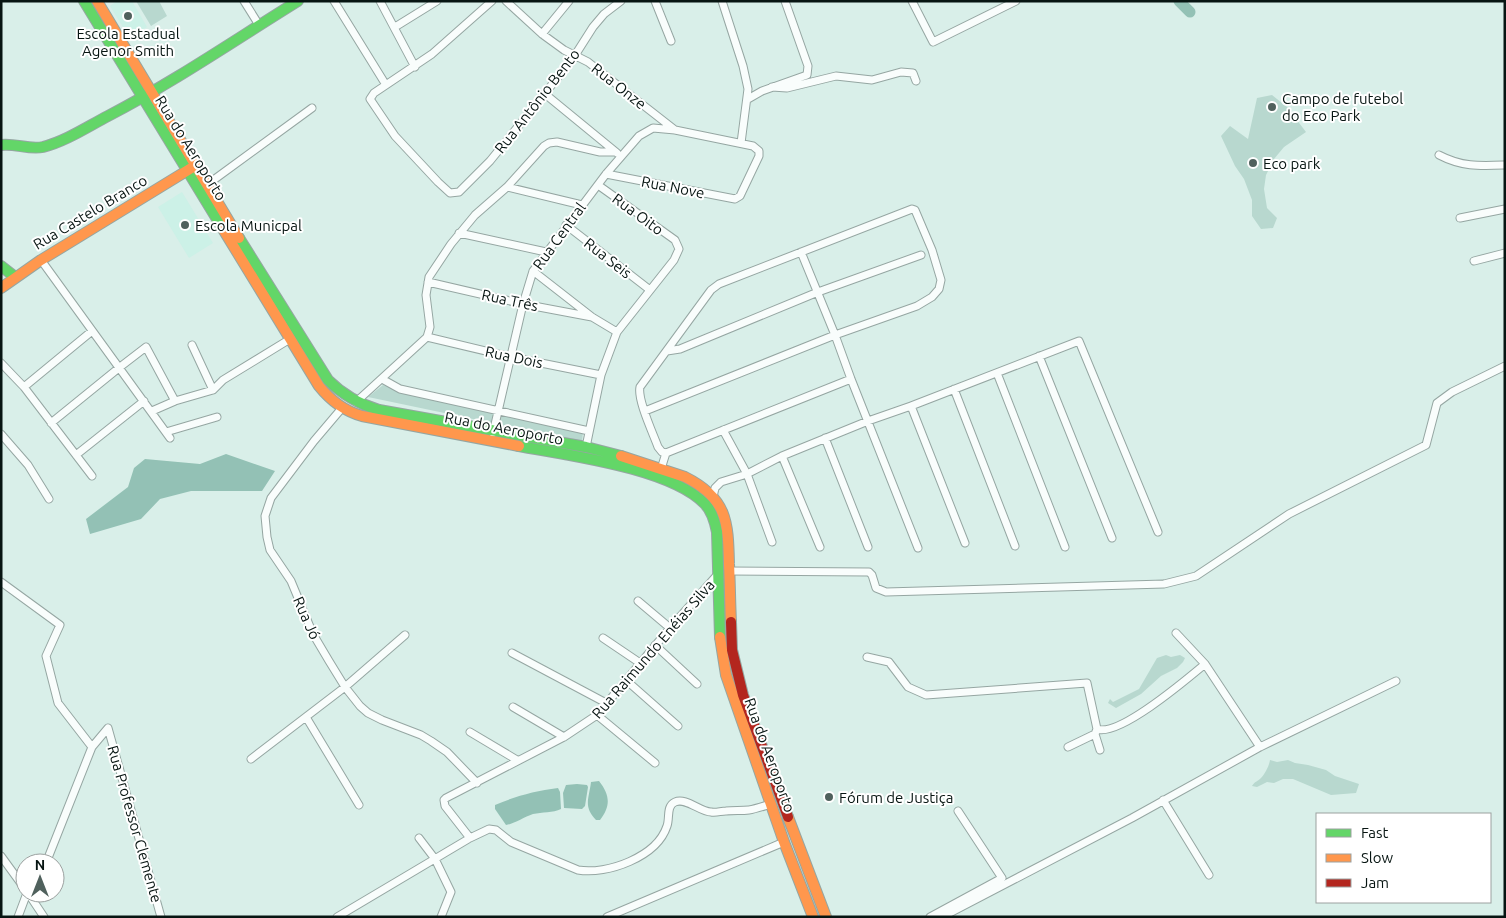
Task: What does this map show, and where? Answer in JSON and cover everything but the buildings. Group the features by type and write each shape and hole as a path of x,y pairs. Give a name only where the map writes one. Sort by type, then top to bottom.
{"main road":[{"name":"Rua do Aeroporto","path":"84,1 143,99 192,168 208,184 328,380 344,395 356,402 379,410 586,447 615,454 695,482 713,497 721,508 728,527 730,622 733,657 743,695 826,917"},
{"path":"1,145 10,144 31,149 44,146 76,132 143,99 298,1"},
{"name":"Rua do Aeroporto","path":"98,2 153,92 192,168 290,339 327,396 342,408 355,415 596,461 633,470 684,488 704,503 714,520 717,532 719,622 726,675 784,842 813,917"},
{"name":"Rua Castelo Branco","path":"1,288 41,260 192,168"},
{"path":"1,266 15,277"},
{"path":"719,622 730,622"},
{"path":"792,862 803,857"}],"street":[{"path":"244,1 259,25"},
{"path":"334,1 386,86 415,67 454,36 492,1"},
{"path":"380,1 415,67"},
{"path":"395,27 437,1"},
{"name":"Rua Onze","path":"506,1 542,34 564,50 588,62 676,130"},
{"path":"542,34 569,1"},
{"name":"Rua Antônio Bento","path":"386,86 371,95 370,102 395,136 438,182 450,193 459,192 470,182 545,94 575,56 593,27 604,14 621,1"},
{"path":"655,1 671,41"},
{"path":"722,1 743,66 748,89 741,143"},
{"path":"748,99 772,87 807,75 808,70 785,1"},
{"path":"912,1 933,42 1016,1"},
{"path":"772,87 786,88 836,76 872,80 901,72 913,73 916,81"},
{"path":"545,94 618,155"},
{"path":"208,184 312,108"},
{"name":"Rua Central","path":"491,441 529,279 546,252 598,185 618,155 639,136 653,128 676,130 741,143"},
{"path":"356,402 427,337 430,327 426,295 428,282 433,270 474,215 507,187 539,151 549,143 558,142 618,155"},
{"name":"Rua Nove","path":"606,174 732,198 740,196 759,156 757,149 741,143"},
{"path":"1439,155 1463,165 1505,165"},
{"name":"Rua Oito","path":"598,185 678,244 678,254 650,290"},
{"path":"507,187 582,205"},
{"path":"645,411 835,335 916,306 932,297 939,289 941,280 917,213 912,209 719,284 711,290 640,387 639,393 645,411 658,447 662,452 666,453 851,379"},
{"path":"1460,218 1505,209"},
{"name":"Rua Seis","path":"566,225 650,290"},
{"path":"459,233 546,252"},
{"path":"801,252 918,548"},
{"path":"1474,261 1505,253"},
{"path":"667,351 680,348 818,292 921,255"},
{"path":"41,260 168,435 217,417"},
{"path":"533,271 592,316 617,332"},
{"name":"Rua Três","path":"428,282 523,304 592,316"},
{"path":"586,447 601,376 617,332 650,290"},
{"path":"24,387 92,331"},
{"name":"Rua Dois","path":"427,337 601,376"},
{"path":"152,411 175,401 213,390 223,380 290,339"},
{"path":"713,497 715,488 722,482 747,474 782,456 1076,341 1081,343 1158,532"},
{"path":"192,345 213,390"},
{"path":"51,424 146,347 175,401"},
{"path":"1039,356 1112,538"},
{"path":"1,363 24,387 92,476"},
{"path":"729,571 869,572 872,575 874,585 878,589 894,592 1164,584 1196,576 1289,514 1426,445 1437,402 1452,392 1505,366"},
{"path":"997,373 1065,547"},
{"path":"382,379 400,388 590,431"},
{"path":"954,389 1015,546"},
{"path":"76,455 144,401"},
{"path":"911,406 965,543"},
{"name":"Rua Jó","path":"342,408 314,441 267,505 265,516 270,550 291,581 313,634 345,687 360,706 368,713 421,735 447,752 477,783"},
{"path":"723,430 747,474 772,542"},
{"path":"1,434 28,465 49,499"},
{"path":"824,438 868,547"},
{"path":"661,469 666,453"},
{"path":"782,456 820,547"},
{"name":"Rua Raimundo Enéias Silva","path":"470,838 445,806 444,800 564,737 597,715 655,645 718,574"},
{"name":"Rua Professor Clemente","path":"1,582 60,625 46,656 58,703 92,747 108,728 161,917"},
{"path":"638,601 670,628"},
{"path":"1176,633 1205,664 1260,747"},
{"path":"251,759 345,687 406,636"},
{"path":"603,638 640,663"},
{"path":"655,645 697,684"},
{"path":"512,653 608,704"},
{"path":"867,657 889,662 908,687 926,695 1086,683 1100,750"},
{"path":"1068,747 1096,732 1110,730 1137,715 1162,699 1205,664"},
{"path":"627,681 678,726"},
{"path":"942,917 1132,818 1260,747 1396,681"},
{"path":"513,707 564,737"},
{"path":"597,715 655,763"},
{"path":"306,717 359,805"},
{"path":"470,732 517,760"},
{"path":"50,853 92,747"},
{"path":"1163,800 1209,875"},
{"path":"337,917 470,838 489,829 496,830 511,842 578,870 587,871 621,865 642,856 654,846 668,826 670,808 673,803 679,801 710,812 750,810 771,804"},
{"path":"930,917 1002,878 958,811"},
{"path":"419,838 435,859 451,892 441,917"},
{"path":"607,917 784,842"},
{"path":"1,856 15,876"},
{"path":"18,917 23,903"},
{"path":"34,903 44,917"}],"shaded area":[{"name":"Escola Estadual Agenor Smith","path":"117,1 132,1 147,27 129,37 110,6"},
{"path":"136,1 159,1 167,16 151,26"},
{"name":"Eco park","path":"1272,95 1287,107 1306,132 1284,147 1274,159 1266,175 1264,189 1267,208 1277,218 1273,228 1261,229 1252,216 1252,200 1244,179 1235,166 1221,136 1230,126 1248,139 1257,98"},
{"name":"Escola Municpal","path":"182,192 213,243 189,258 158,207"},
{"path":"383,385 583,431 582,442 368,397"},
{"path":"226,454 275,471 262,491 191,491 160,499 141,519 90,534 86,519 128,487 134,468 145,459 200,464"},
{"path":"1166,655 1171,657 1180,655 1185,658 1177,668 1161,676 1141,694 1116,708 1108,703 1110,699 1113,702 1139,689 1157,658"},
{"path":"1270,760 1277,762 1288,760 1308,765 1326,770 1335,776 1359,784 1356,793 1331,795 1293,779 1283,779 1274,783 1267,782 1257,787 1252,786 1264,774"},
{"path":"599,781 608,800 604,815 600,820 596,820 589,811 588,802 591,782"},
{"path":"566,785 587,785 588,787 585,806 582,809 564,808 563,793"},
{"path":"558,788 561,809 558,810 533,814 506,825 495,809 495,805 510,799 533,792"}],"waterway":[{"path":"1179,1 1190,12"}],"traffic: fast":[{"path":"84,1 223,229"},
{"path":"1,145 38,148 68,137 157,89 298,1"},
{"path":"239,238 328,380 352,398 379,410 586,447 621,456"},
{"path":"1,266 15,277"},
{"path":"519,446 590,459 644,472 668,481 689,492 705,504 711,513 717,532 720,637"}],"traffic: slow":[{"path":"97,1 239,238"},
{"path":"1,288 41,260 193,167"},
{"path":"223,229 319,386 338,405 362,416 519,446"},
{"path":"621,456 685,477 699,485 717,502 726,523 728,535 731,622"},
{"path":"720,637 726,675 784,842 813,917"},
{"path":"788,817 826,917"}],"traffic: jam":[{"path":"731,622 732,650 743,695 788,817"}],"place":[{"name":"Escola Estadual Agenor Smith","path":"128,16"},
{"name":"Campo de futebol do Eco Park","path":"1272,107"},
{"name":"Eco park","path":"1253,163"},
{"name":"Escola Municpal","path":"185,225"},
{"name":"Fórum de Justiça","path":"829,797"}]}
